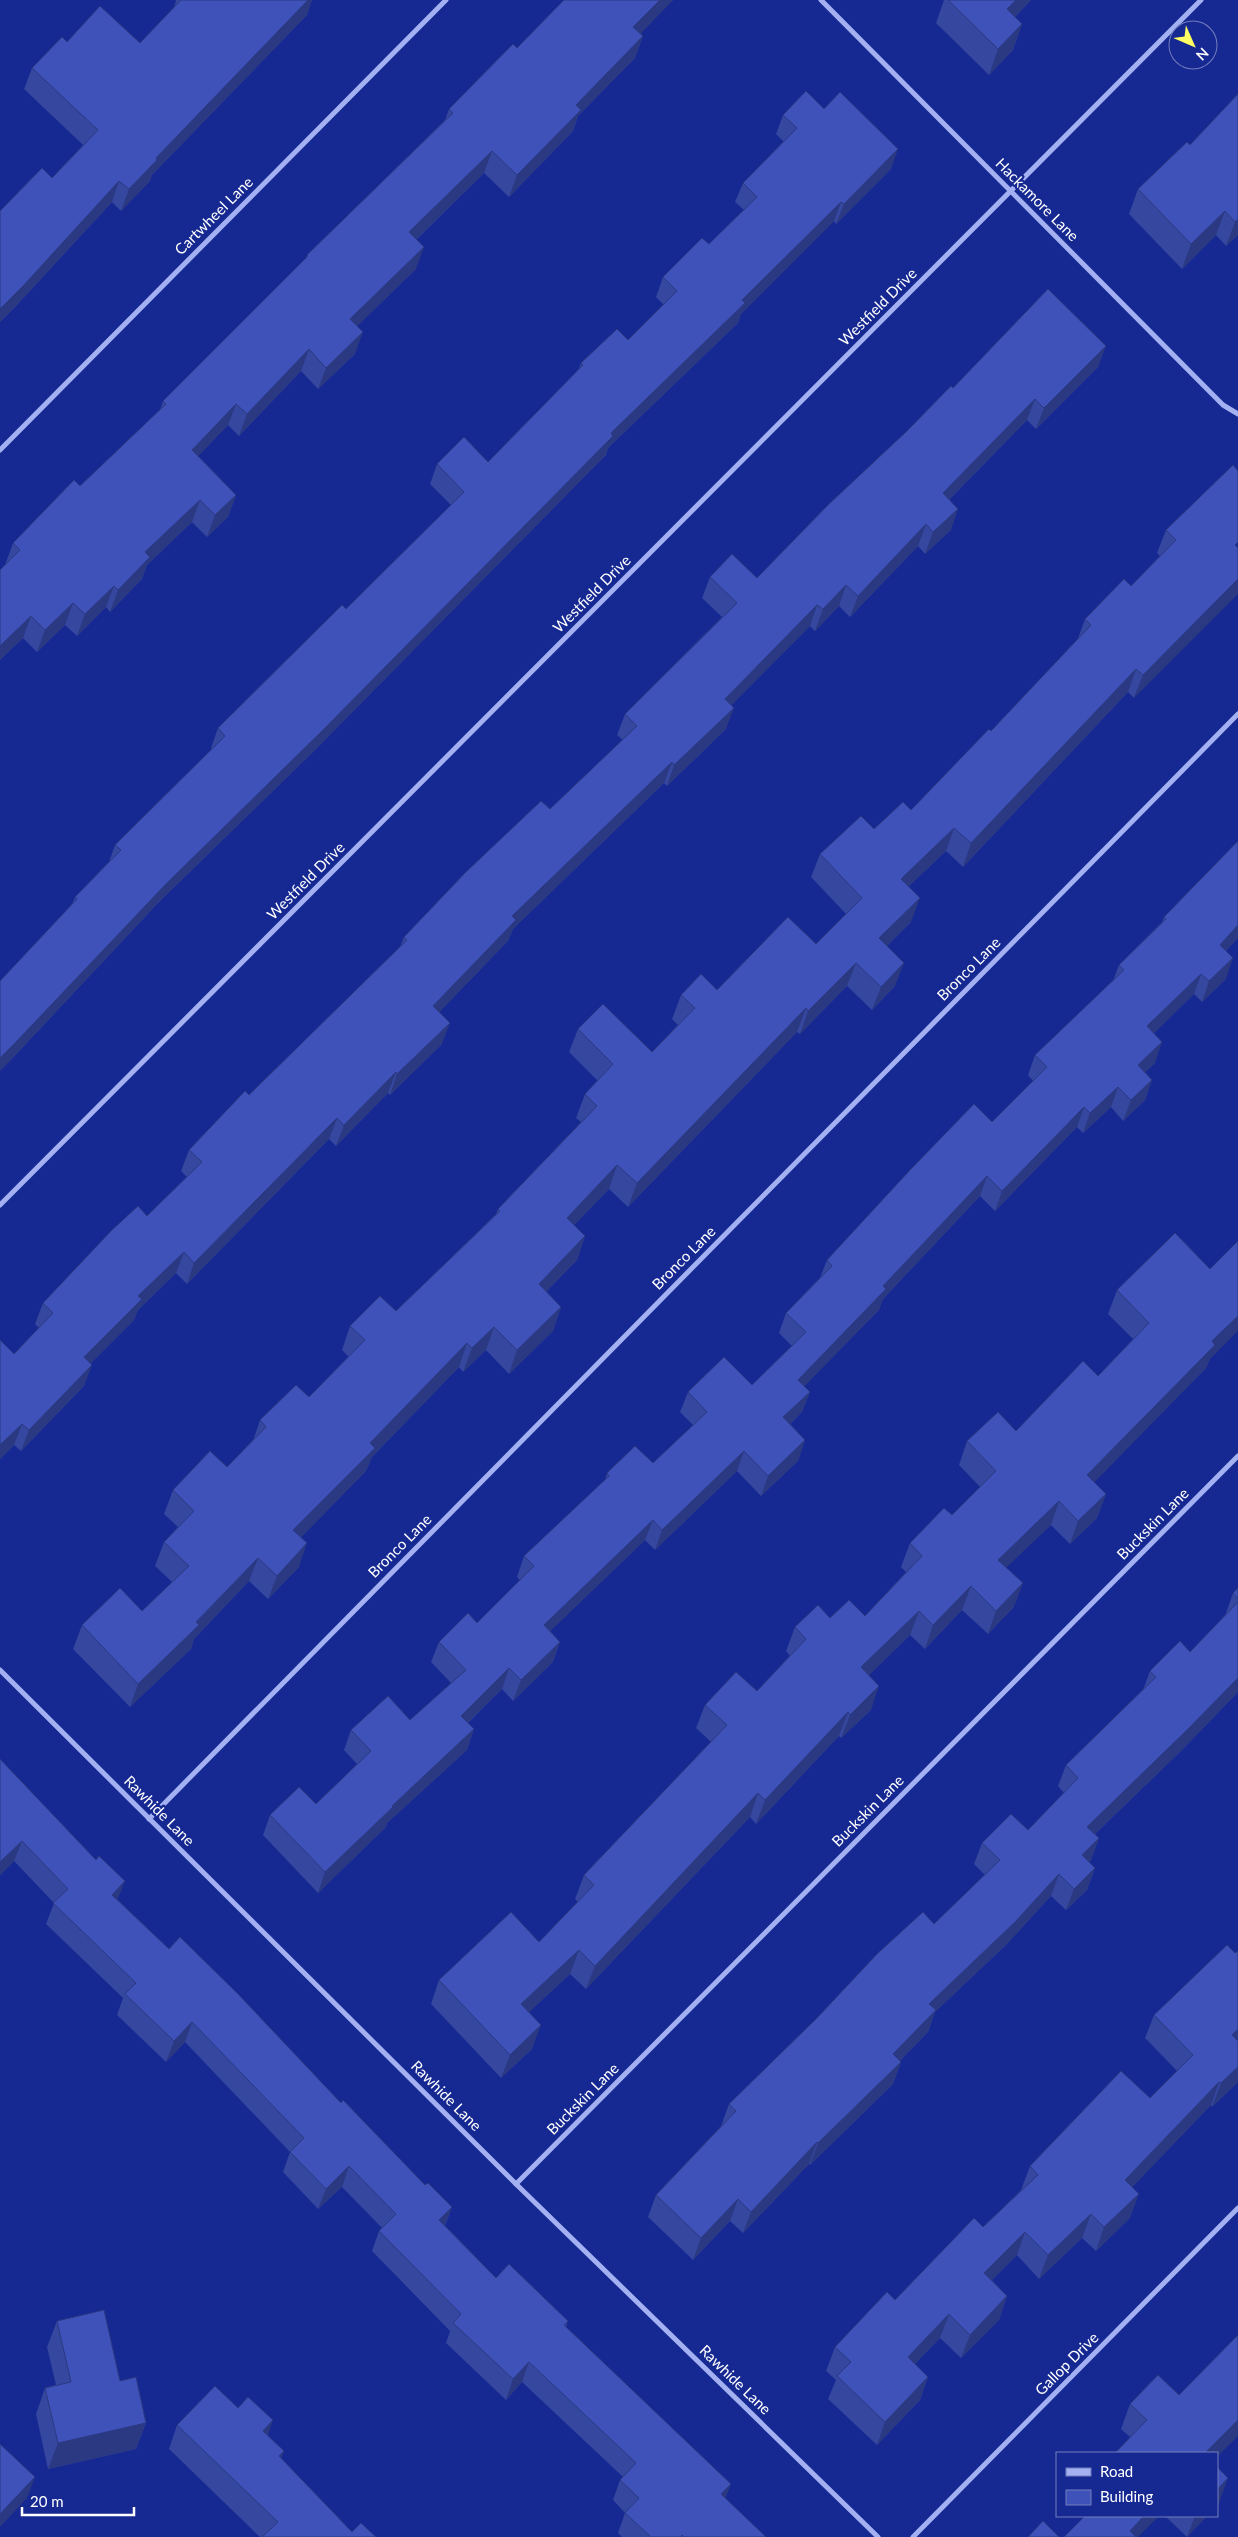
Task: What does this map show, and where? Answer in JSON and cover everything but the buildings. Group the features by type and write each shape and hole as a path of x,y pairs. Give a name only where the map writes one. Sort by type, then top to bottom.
{"street":[{"name":"Cartwheel Lane","path":"0,450 446,0"},
{"name":"Hackamore Lane","path":"821,0 1223,405 1238,414"},
{"name":"Westfield Drive","path":"0,1205 1201,0"},
{"name":"Bronco Lane","path":"148,1819 1238,714"},
{"name":"Buckskin Lane","path":"516,2184 1238,1456"},
{"name":"Rawhide Lane","path":"0,1670 516,2184 878,2537"},
{"name":"Gallop Drive","path":"913,2537 1238,2208"}]}
